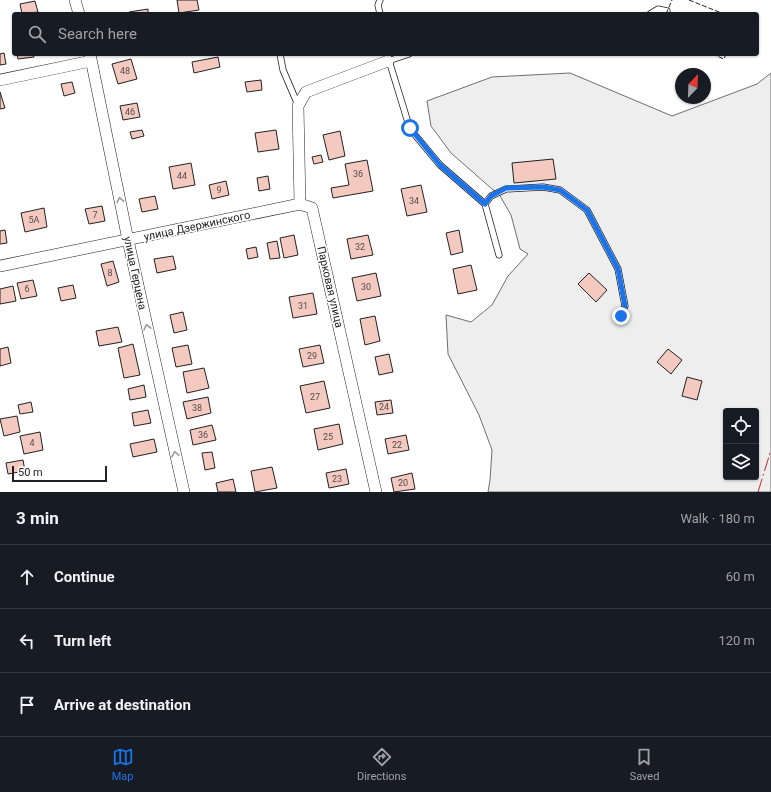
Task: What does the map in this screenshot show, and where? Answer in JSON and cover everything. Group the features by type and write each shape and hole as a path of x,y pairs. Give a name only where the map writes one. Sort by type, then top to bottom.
{"street":[{"path":"75,0 78,12"},
{"path":"0,80 90,57"},
{"name":"улица Герцена","path":"90,57 128,240 184,492"},
{"path":"300,204 298,106 306,92 388,58"},
{"name":"улица Дзержинского","path":"0,266 300,204"},
{"name":"Парковая улица","path":"300,204 312,208 376,492"}],"lane":[{"path":"380,0 378,5 380,12"},
{"path":"653,12 658,9 668,11"},
{"path":"280,56 282,70 298,106"},
{"path":"398,56 388,58 410,128 440,165 485,204 498,255"},
{"path":"485,204 491,196 506,188 543,187 560,190 587,210 618,269 625,306 621,316"}],"shaded area":[{"path":"570,73 672,116 704,104 711,104 711,101 757,84 771,73 771,492 488,492 492,450 479,415 448,354 446,315 471,322 492,305 508,276 528,254 520,249 511,215 500,196 451,153 431,126 427,101 492,77"}],"building":[{"path":"177,0 197,0 199,10 179,12"},
{"path":"35,1 38,12 22,12 20,4"},
{"path":"148,9 148,12 129,12"},
{"path":"4,53 6,64 0,65 0,54"},
{"path":"17,56 34,57 18,59"},
{"path":"218,57 220,67 194,73 192,62"},
{"path":"131,59 137,79 118,84 112,64"},
{"path":"261,80 262,90 247,92 245,82"},
{"path":"72,82 75,93 64,96 61,84"},
{"path":"0,92 5,108 0,109"},
{"path":"137,103 140,117 123,120 120,106"},
{"path":"142,130 144,136 132,139 130,132"},
{"path":"276,130 279,149 258,152 255,133"},
{"path":"340,131 345,156 329,160 323,135"},
{"path":"321,155 323,162 314,164 312,157"},
{"path":"553,159 556,179 514,183 512,163"},
{"path":"367,160 373,191 333,198 331,188 349,185 345,164"},
{"path":"191,163 195,185 173,189 169,167"},
{"path":"268,176 270,189 259,191 257,178"},
{"path":"226,181 229,195 212,199 209,185"},
{"path":"421,185 427,212 407,216 401,189"},
{"path":"155,196 158,209 142,212 139,199"},
{"path":"102,206 105,221 89,224 85,209"},
{"path":"44,208 47,227 25,232 21,213"},
{"path":"5,230 7,243 0,244 0,231"},
{"path":"459,230 463,252 451,255 446,233"},
{"path":"294,235 298,255 284,258 280,238"},
{"path":"368,235 373,255 351,259 347,239"},
{"path":"277,241 280,258 270,259 267,243"},
{"path":"256,247 258,257 248,259 246,249"},
{"path":"173,256 176,269 157,273 154,259"},
{"path":"113,261 119,282 107,286 101,264"},
{"path":"471,265 477,290 458,294 453,269"},
{"path":"376,273 381,296 357,301 352,278"},
{"path":"589,273 607,290 596,302 578,284"},
{"path":"33,280 37,296 21,299 17,283"},
{"path":"73,285 76,298 61,301 58,288"},
{"path":"13,286 16,301 0,304 0,289"},
{"path":"313,293 317,314 293,318 289,297"},
{"path":"183,312 187,330 174,333 170,315"},
{"path":"375,316 380,341 365,345 360,319"},
{"path":"118,327 122,342 99,346 96,331"},
{"path":"133,344 140,375 124,378 118,348"},
{"path":"188,345 192,364 176,367 172,348"},
{"path":"320,345 324,363 303,367 299,349"},
{"path":"8,347 11,363 0,366 0,349"},
{"path":"668,349 682,360 671,374 657,362"},
{"path":"389,354 393,372 379,375 375,357"},
{"path":"204,368 209,388 187,393 183,372"},
{"path":"687,377 702,381 697,400 682,396"},
{"path":"324,381 330,408 306,413 300,386"},
{"path":"144,385 146,397 130,400 128,389"},
{"path":"208,397 211,413 187,419 183,402"},
{"path":"391,400 393,413 377,415 375,402"},
{"path":"31,402 33,412 20,414 18,405"},
{"path":"148,410 151,423 134,426 132,413"},
{"path":"17,416 20,432 4,436 0,419"},
{"path":"339,424 343,444 318,450 314,429"},
{"path":"212,425 216,440 193,445 190,430"},
{"path":"40,432 43,450 24,454 20,436"},
{"path":"406,435 409,450 388,454 385,439"},
{"path":"154,439 157,452 133,457 130,444"},
{"path":"212,452 215,468 205,470 202,453"},
{"path":"23,460 25,471 8,474 6,463"},
{"path":"272,467 277,488 255,492 251,471"},
{"path":"346,469 349,484 329,488 326,473"},
{"path":"412,473 415,489 394,492 391,478"},
{"path":"233,479 236,492 218,492 216,483"}],"fence":[{"path":"667,12 672,0"},
{"path":"689,0 719,12"},
{"path":"717,56 724,59 725,56"}],"power":[{"path":"758,492 771,450"}],"route":[{"path":"410,128 440,165 485,204 491,196 506,188 543,187 560,190 587,210 618,269 625,306 621,316"}]}
